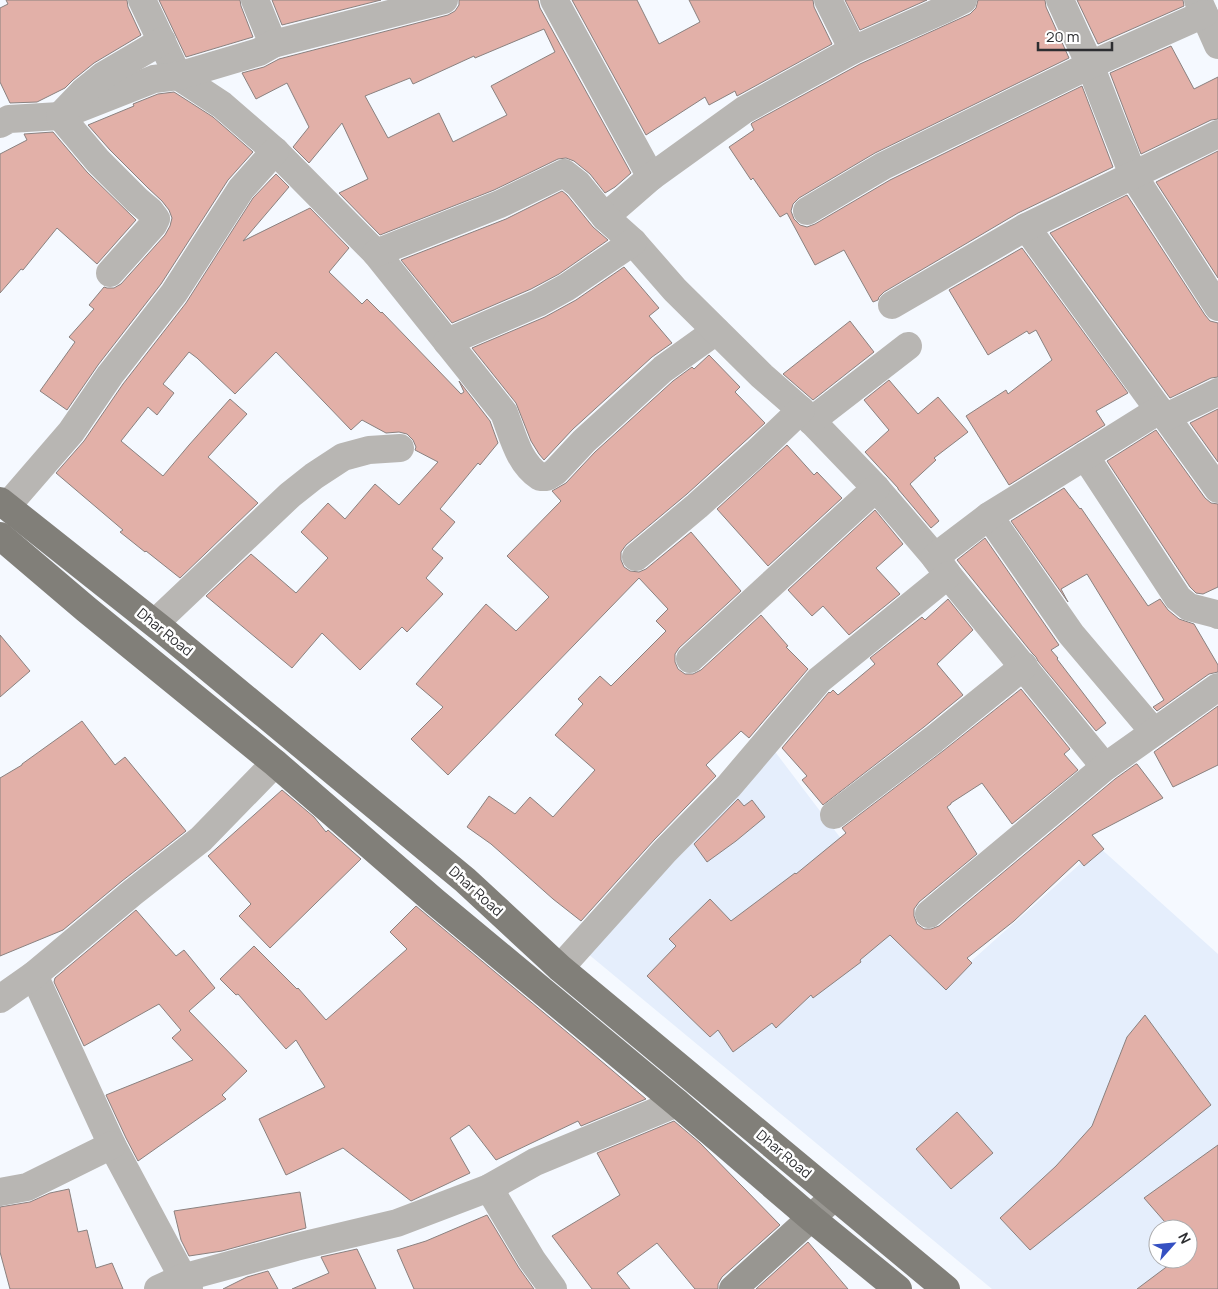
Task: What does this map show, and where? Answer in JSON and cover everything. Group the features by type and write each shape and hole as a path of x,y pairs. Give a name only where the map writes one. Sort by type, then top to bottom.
{"main road":[{"name":"Dhar Road","path":"3,503 155,623 465,880 560,968 946,1289"},
{"path":"0,536 275,763 434,901 898,1289"}],"street":[{"path":"142,0 178,76 222,104 275,150 376,253 504,413 513,439 524,461 540,477 555,472 584,441 662,368 716,331"},
{"path":"255,0 273,44"},
{"path":"3,115 60,116 154,79 178,76 259,52 273,44 444,0"},
{"path":"554,0 651,177"},
{"path":"828,0 853,50"},
{"path":"1060,0 1090,65 1132,175 1218,307"},
{"path":"605,217 651,177 744,110 853,50 950,3"},
{"path":"807,211 883,166 1090,65 1201,7 1218,45"},
{"path":"60,116 83,92 104,75 162,41"},
{"path":"60,116 98,161 156,219 153,225 110,273"},
{"path":"892,305 1026,227 1218,134"},
{"path":"3,503 71,432 110,375 174,293 241,189 275,150"},
{"path":"376,253 500,204 564,173 578,184 605,217 633,242 675,290 762,376 806,416 876,488 1105,767"},
{"path":"1026,227 1218,489"},
{"path":"447,342 538,303 567,287 633,242"},
{"path":"636,557 698,506 756,453 908,346"},
{"path":"560,968 665,851 729,786 819,680 941,566 989,516 1084,456 1163,414 1218,392"},
{"path":"155,623 290,495 314,476 343,457 369,450 400,448"},
{"path":"1084,456 1178,598 1189,607 1218,615"},
{"path":"690,659 876,488"},
{"path":"989,516 1071,634 1154,732"},
{"path":"834,814 934,740 1024,666"},
{"path":"929,914 1105,767 1218,687"},
{"path":"0,999 34,975 132,893 201,839 275,763"},
{"path":"34,975 112,1145 186,1283"},
{"path":"158,1289 186,1283 296,1247 397,1223 488,1188 535,1162 676,1103"},
{"path":"0,1192 28,1187 112,1145"},
{"path":"488,1188 532,1260 553,1289"},
{"path":"732,1289 834,1196"}],"shaded area":[{"path":"773,749 949,981 1099,847 1218,954 1218,1289 992,1289 587,953"}],"building":[{"path":"6,0 127,0 128,7 141,35 94,63 65,88 37,102 10,103 0,82 0,8 8,4"},
{"path":"159,0 240,0 253,37 186,57"},
{"path":"272,0 381,0 282,25"},
{"path":"459,0 538,0 540,8 631,173 605,193 590,174 574,161 566,158 558,159 494,190 380,235 339,193 368,179 342,123 309,163 293,147 309,127 287,83 256,99 242,73 264,67 279,59 448,15 455,11 459,5","holes":["544,29 555,52 491,86 507,115 453,142 439,113 388,138 365,96 410,78 413,84 474,56 475,58"]},
{"path":"572,0 637,0 659,44 700,22 689,0 813,0 814,7 832,44 737,96 735,91 709,105 705,97 646,135"},
{"path":"845,0 927,0 860,30"},
{"path":"978,0 1045,0 1046,7 1069,58 875,153 799,198 793,204 791,211 794,219 800,225 807,227 815,224 890,180 1082,86 1113,167 1018,213 884,292 878,300 873,302 844,250 815,265 787,213 780,217 753,178 751,180 729,147 754,130 752,123 860,64 970,14 976,8"},
{"path":"1077,0 1183,0 1184,6 1098,44"},
{"path":"1171,46 1194,89 1218,77 1218,119 1211,120 1141,154 1110,73"},
{"path":"174,92 213,117 253,152 228,180 161,284 98,365 67,410 40,391 75,342 69,337 94,309 89,305 104,287 114,288 121,284 165,235 172,218 162,201 110,150 88,125 158,94"},
{"path":"53,132 87,172 136,220 97,264 57,228 23,270 21,269 0,293 0,154 27,140 24,134"},
{"path":"1218,151 1218,278 1156,182"},
{"path":"276,174 289,187 243,241 310,208 349,248 329,272 362,304 367,299 382,312 461,394 464,392 459,381 490,421 498,443 480,465 478,463 440,509 455,522 432,549 443,558 426,578 443,594 407,632 402,627 360,670 322,633 292,668 206,596 251,554 296,593 328,558 301,532 328,503 345,519 375,484 399,505 438,462 415,450 416,447 413,440 407,434 399,432 386,433 362,420 351,430 276,352 235,394 189,352 163,384 174,393 157,415 148,407 121,441 163,476 230,399 247,414 208,457 258,503 180,578 120,532 123,530 56,473 84,441 123,384 186,303 253,198"},
{"path":"562,191 593,227 608,240 559,274 531,289 452,323 401,260 506,219"},
{"path":"1127,195 1205,315 1210,321 1218,323 1218,377 1211,378 1170,398 1050,233"},
{"path":"1022,248 1128,393 1096,411 1105,425 1009,485 966,416 1006,390 1008,394 1052,360 1036,330 1029,334 1027,331 988,355 949,290"},
{"path":"624,267 659,308 649,316 672,343 652,357 573,429 544,460 531,441 516,403 472,348 545,317 576,300"},
{"path":"850,321 874,352 813,400 783,374"},
{"path":"709,355 740,387 735,392 765,423 687,494 626,545 621,552 621,560 624,567 630,571 639,572 646,569 691,532 741,591 679,648 675,654 675,662 678,669 685,674 693,674 701,670 761,615 788,646 786,647 808,669 749,738 741,731 706,765 716,776 654,840 581,921 491,844 467,827 489,796 515,814 530,797 553,817 595,770 555,735 583,704 578,699 600,676 611,686 666,631 656,621 668,609 639,578 448,775 411,739 443,707 416,684 486,604 516,631 549,597 507,556 561,501 552,491 566,483 595,452 673,381 692,367 694,369"},
{"path":"889,380 918,414 938,397 968,432 934,458 936,460 910,484 939,521 931,528 865,452 889,430 864,400"},
{"path":"1218,409 1218,462 1190,423"},
{"path":"1156,430 1205,498 1211,503 1218,504 1218,587 1203,594 1196,593 1190,587 1107,461"},
{"path":"787,445 814,475 817,472 842,498 768,566 717,509"},
{"path":"1064,488 1081,508 1148,606 1160,599 1168,610 1179,619 1194,624 1218,665 1218,672 1209,674 1157,711 1153,707 1164,700 1087,574 1061,589 1068,602 1011,521"},
{"path":"875,510 903,544 876,568 900,594 849,635 823,606 812,616 788,590"},
{"path":"985,538 1059,645 1051,650 1106,723 1096,731 957,560"},
{"path":"948,599 973,630 937,664 963,695 823,805 802,780 807,776 782,748 829,692 833,690 838,695 875,664 870,658 922,617 925,620"},
{"path":"0,635 30,671 0,697"},
{"path":"1021,689 1070,749 1064,754 1078,770 1012,824 982,783 951,803 947,807 977,854 919,902 914,909 917,924 924,929 939,926 1115,779 1136,764 1163,798 1092,835 1104,849 1084,866 1079,860 1014,921 967,958 972,963 946,990 890,935 860,960 861,962 813,998 811,995 776,1028 772,1023 733,1052 718,1030 710,1037 647,976 676,946 669,939 710,899 731,921 796,874 846,833 842,828"},
{"path":"1218,706 1218,765 1173,787 1154,752"},
{"path":"82,721 115,765 125,757 186,831 63,930 0,956 0,778 22,765"},
{"path":"282,790 314,817 326,832 328,830 361,859 270,948 239,916 251,904 208,856"},
{"path":"738,799 744,806 752,800 765,817 707,862 694,844"},
{"path":"416,906 646,1099 581,1126 578,1121 496,1160 469,1125 450,1138 470,1173 411,1201 343,1148 286,1175 259,1119 325,1087 296,1040 286,1049 238,994 236,995 220,979 254,946 298,988 326,1020 407,949 390,932"},
{"path":"136,910 176,956 184,950 215,988 189,1011 247,1071 222,1095 226,1099 138,1161 106,1095 193,1060 172,1038 181,1030 159,1004 84,1046 54,982 55,978"},
{"path":"1145,1015 1211,1105 1030,1250 1000,1218 1056,1166 1092,1126 1127,1037"},
{"path":"957,1112 993,1153 951,1189 916,1149"},
{"path":"674,1121 700,1143 780,1225 722,1277 718,1284 718,1289 695,1289 657,1243 617,1273 630,1289 592,1289 552,1236 620,1195 597,1153"},
{"path":"1218,1145 1218,1289 1137,1289 1164,1269 1198,1269 1198,1219 1162,1219 1144,1198"},
{"path":"69,1189 78,1232 87,1230 96,1268 112,1263 123,1289 10,1289 0,1252 0,1207 30,1202 50,1193"},
{"path":"300,1192 306,1228 222,1251 189,1256 181,1240 174,1211"},
{"path":"487,1215 534,1289 414,1289 397,1250 426,1241"},
{"path":"808,1242 848,1289 756,1289"},
{"path":"357,1249 376,1289 292,1289 329,1273 321,1257"},
{"path":"268,1271 278,1289 223,1289 247,1277"}]}
